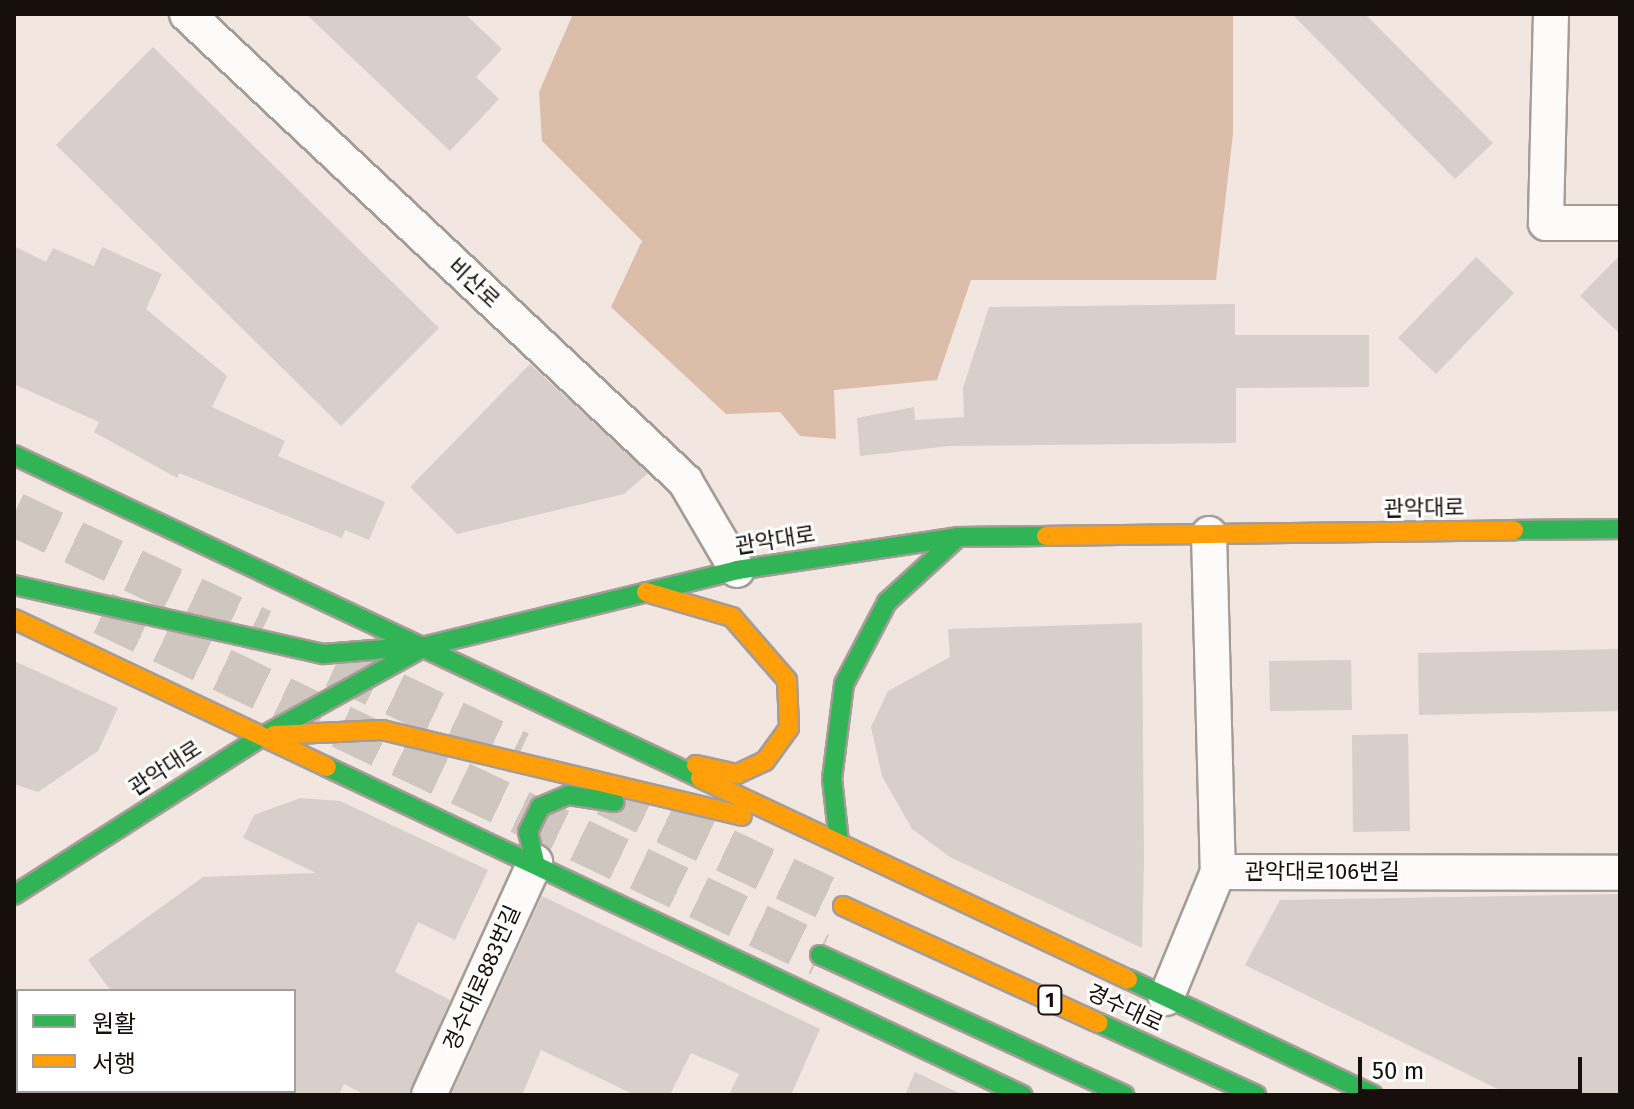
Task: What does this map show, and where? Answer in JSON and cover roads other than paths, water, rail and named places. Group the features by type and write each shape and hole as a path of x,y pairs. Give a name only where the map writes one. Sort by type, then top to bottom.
{"main road":[{"path":"14,455 668,758 1373,1095"},
{"name":"관악대로","path":"14,895 263,736 426,646 640,590 737,570 958,537 1620,529"},
{"path":"839,842 832,779 844,684 887,602 958,537"},
{"path":"14,585 323,654 426,646"},
{"path":"640,590 732,617 787,680 789,728 765,761 737,774 668,758"},
{"path":"14,619 535,862 1022,1095"},
{"path":"263,736 382,730 668,796 839,842"},
{"path":"535,862 528,832 540,807 568,795 616,802 668,796"},
{"name":"경수대로","path":"843,906 1256,1095"},
{"path":"820,955 1124,1095"}],"street":[{"name":"비산로","path":"187,14 685,481 737,570"},
{"path":"1551,14 1546,223 1620,223"},
{"name":"관악대로106번길","path":"1209,534 1218,872 1620,873"},
{"name":"경수대로883번길","path":"429,1095 535,862"},
{"path":"1166,998 1218,872"}],"tunnel":[{"path":"14,514 262,631"},
{"path":"103,613 820,955"},
{"path":"335,666 519,753"},
{"path":"606,794 843,906"}]}
